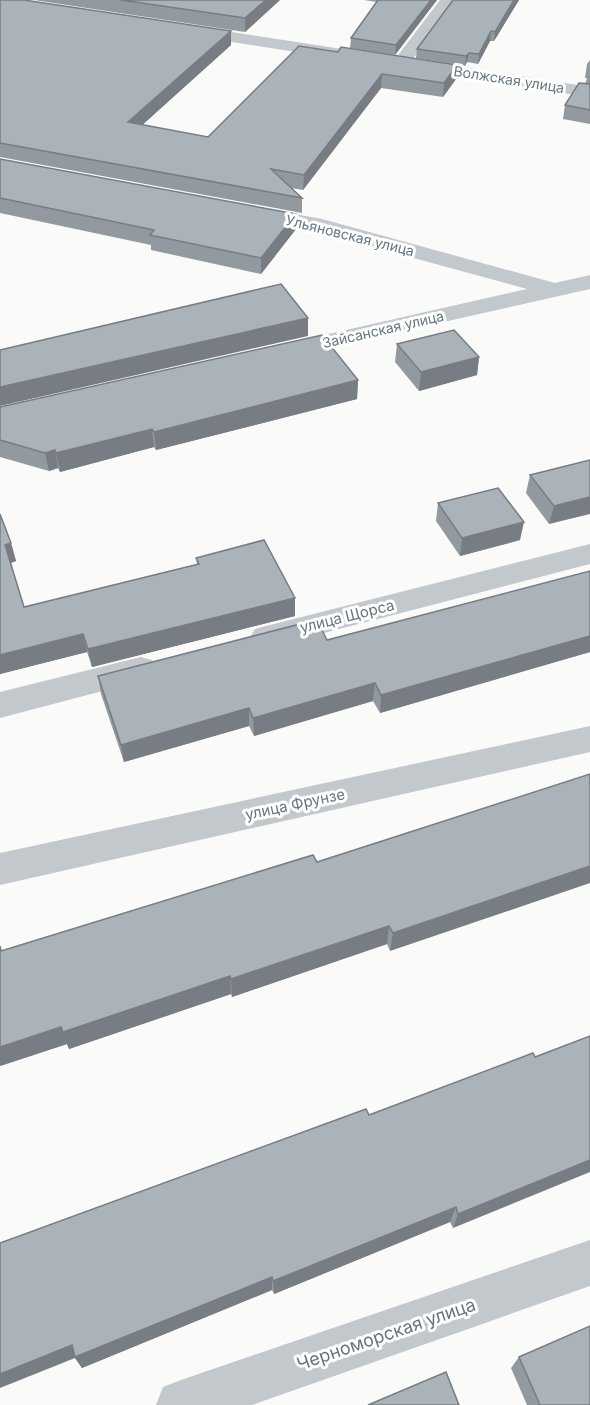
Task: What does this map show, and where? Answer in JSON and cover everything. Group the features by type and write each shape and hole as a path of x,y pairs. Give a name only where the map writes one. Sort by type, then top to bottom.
{"street":[{"name":"Волжская улица","path":"448,0 395,62 590,92"},
{"path":"169,27 354,56"},
{"name":"Ульяновская улица","path":"232,208 314,224 555,290"},
{"name":"Зайсанская улица","path":"266,355 590,282"},
{"name":"улица Щорса","path":"243,643 590,554"},
{"path":"0,705 174,660"},
{"name":"улица Фрунзе","path":"0,869 590,739"},
{"name":"Черноморская улица","path":"181,1405 590,1263"}],"building":[{"path":"0,0 24,0 231,31 128,122 208,137 299,46 338,52 341,47 457,65 444,83 382,74 304,175 271,169 302,198 0,143"},
{"path":"121,0 266,0 245,18"},
{"path":"378,0 431,0 396,45 351,38"},
{"path":"453,0 514,0 495,32 491,31 479,54 469,53 466,56 417,49"},
{"path":"579,83 590,84 590,110 565,105"},
{"path":"0,159 296,214 261,258 150,235 154,230 0,198"},
{"path":"281,284 308,318 0,387 0,350"},
{"path":"454,330 479,357 421,372 397,344"},
{"path":"322,335 358,380 154,432 152,429 56,453 55,450 45,453 0,440 0,407"},
{"path":"590,460 590,497 554,506 530,475"},
{"path":"498,488 524,522 462,538 438,503"},
{"path":"0,514 11,543 5,545 24,607 199,564 196,558 264,540 295,598 88,649 83,634 0,655"},
{"path":"590,571 590,636 381,695 375,683 253,718 249,708 121,745 98,676 308,622 313,632 322,630 327,640"},
{"path":"590,774 590,866 393,933 389,926 63,1032 61,1027 0,1047 0,946 1,951 313,855 317,862"},
{"path":"590,1036 590,1160 458,1214 456,1207 273,1281 272,1277 75,1357 72,1345 0,1374 0,1243 366,1109 369,1115 533,1053 535,1057"},
{"path":"590,1326 590,1405 540,1405 519,1357"},
{"path":"446,1372 459,1405 368,1405"}]}
